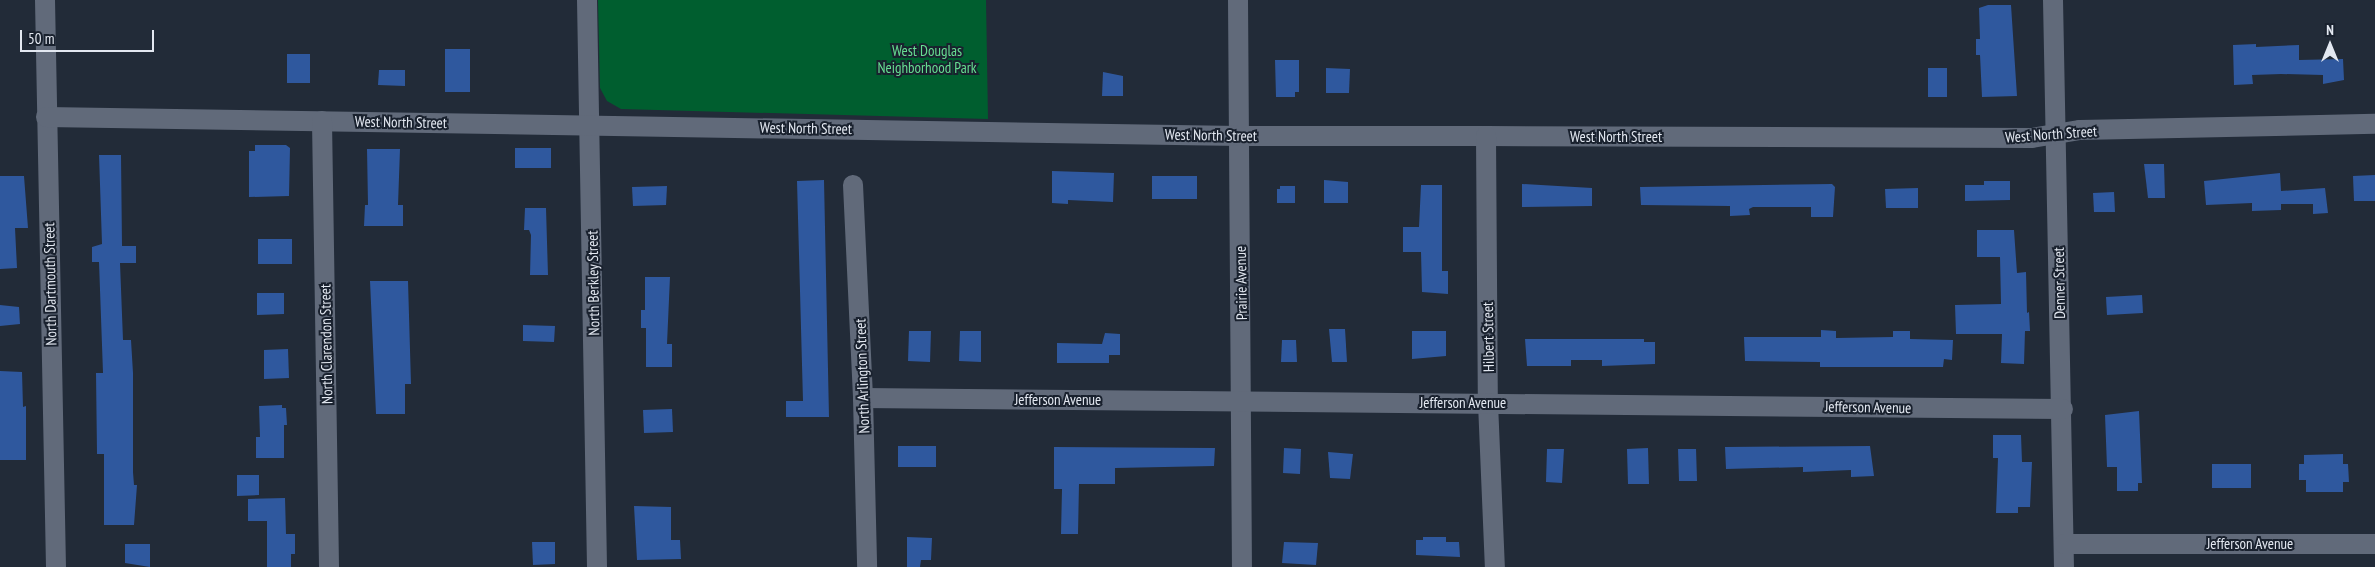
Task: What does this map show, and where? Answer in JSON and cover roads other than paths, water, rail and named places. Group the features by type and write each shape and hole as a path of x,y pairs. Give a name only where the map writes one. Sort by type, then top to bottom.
{"street":[{"name":"North Dartmouth Street","path":"46,0 46,117 56,567"},
{"name":"North Berkley Street","path":"586,0 590,124 597,567"},
{"name":"Prairie Avenue","path":"1238,0 1243,402 1242,567"},
{"name":"Denner Street","path":"2053,0 2063,409 2064,567"},
{"name":"West North Street","path":"46,117 590,124 1239,136 2032,138 2080,130 2375,124"},
{"name":"North Clarendon Street","path":"322,121 329,567"},
{"name":"Hilbert Street","path":"1486,136 1488,403 1495,567"},
{"name":"North Arlington Street","path":"853,185 864,398 867,567"},
{"name":"Jefferson Avenue","path":"864,398 2063,409"},
{"name":"Jefferson Avenue","path":"2064,544 2375,544"}],"park label":[{"name":"West Douglas Neighborhood Park","path":"927,58"}]}
